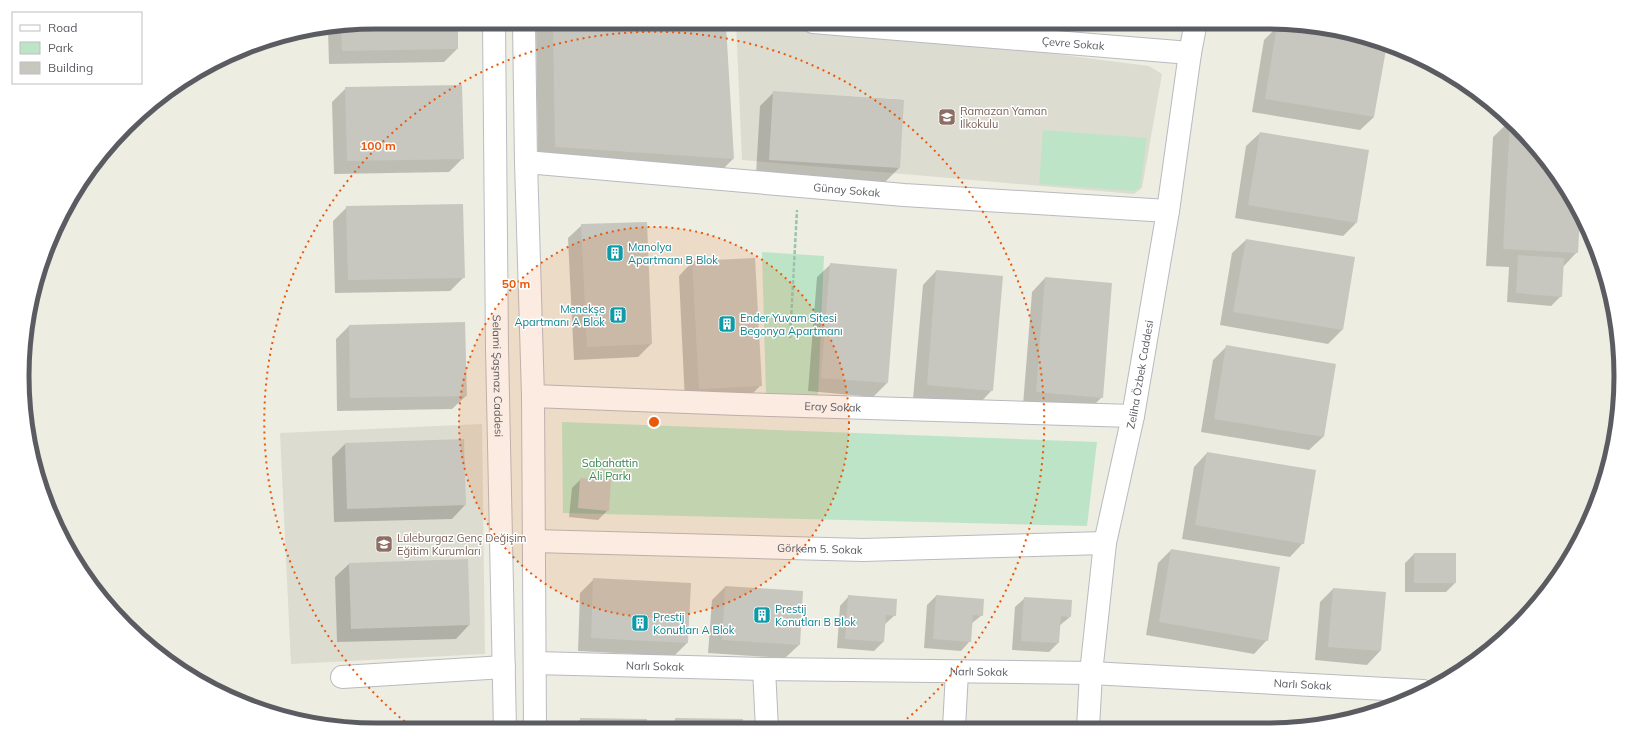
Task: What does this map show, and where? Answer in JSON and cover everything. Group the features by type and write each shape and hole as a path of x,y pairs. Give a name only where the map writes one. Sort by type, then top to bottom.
{"street":[{"name":"Selami Şaşmaz Caddesi","path":"494,29 497,357 505,723"},
{"path":"524,29 526,162 533,396 535,723"},
{"name":"Çevre Sokak","path":"898,29 1190,53"},
{"name":"Zeliha Özbek Caddesi","path":"1088,723 1091,673 1105,543 1133,416 1168,211 1195,29"},
{"name":"Günay Sokak","path":"526,162 904,195 1168,211"},
{"name":"Eray Sokak","path":"533,396 747,405 1133,416"},
{"name":"Görkem 5. Sokak","path":"534,541 863,550 1105,543"},
{"name":"Narlı Sokak","path":"504,667 535,663 764,669 1091,673 1413,690"},
{"path":"342,677 504,667"},
{"path":"764,669 767,723"},
{"path":"954,723 957,672"}],"path":[{"path":"790,338 798,186"}],"shaded area":[{"name":"Ramazan Yaman İlkokulu","path":"736,29 860,29 1149,66 1162,74 1142,188 1134,194 742,160"},
{"name":"Lüleburgaz Genç Değişim Eğitim Kurumları","path":"482,424 485,654 291,664 280,433"}],"green space":[{"path":"1043,130 1147,138 1140,188 1134,191 1039,184"},
{"path":"762,252 824,256 818,395 766,395"},
{"name":"Sabahattin Ali Parkı","path":"562,422 1097,442 1087,526 563,513"}],"building":[{"path":"376,29 458,29 458,49 342,51 341,31"},
{"path":"553,29 726,29 734,159 555,147"},
{"path":"1276,29 1312,32 1335,36 1386,50 1374,117 1265,99"},
{"path":"462,85 464,159 347,161 345,87"},
{"path":"773,91 904,100 900,168 769,160"},
{"path":"1510,129 1528,147 1556,183 1568,203 1579,226 1578,253 1503,249"},
{"path":"1260,132 1369,150 1357,223 1248,205"},
{"path":"463,204 465,278 348,280 346,206"},
{"path":"647,222 652,344 587,347 581,224"},
{"path":"1246,239 1355,257 1343,330 1233,312"},
{"path":"1518,255 1564,258 1562,297 1516,293"},
{"name":"Ender Yuvam Sitesi Begonya Apartmanı","path":"755,258 762,386 699,389 692,261"},
{"path":"830,263 897,269 888,383 821,378"},
{"path":"936,270 1003,276 993,391 927,385"},
{"path":"1045,277 1112,283 1103,398 1036,392"},
{"path":"465,322 467,396 350,398 349,325"},
{"path":"1226,345 1336,364 1324,437 1214,419"},
{"path":"464,439 466,505 347,509 345,443"},
{"path":"1207,452 1316,470 1304,544 1195,525"},
{"path":"580,478 611,480 609,511 578,508"},
{"path":"1171,549 1280,567 1268,641 1159,622"},
{"path":"1414,553 1456,553 1456,583 1414,583"},
{"path":"468,559 470,625 351,629 349,563"},
{"name":"Prestij Konutları A Blok","path":"593,578 691,583 688,643 591,638"},
{"name":"Prestij Konutları B Blok","path":"725,586 803,591 800,645 722,640"},
{"path":"1333,588 1386,592 1381,651 1328,647"},
{"path":"848,595 897,599 896,616 886,615 884,642 845,639"},
{"path":"936,595 984,599 983,616 973,615 971,642 933,639"},
{"path":"1024,597 1072,600 1071,617 1061,616 1059,643 1021,641"},
{"path":"580,718 647,719 647,723 580,723"},
{"path":"675,718 743,719 743,723 675,723"}],"place":[{"name":"Ramazan Yaman İlkokulu","path":"947,117"},
{"name":"Manolya Apartmanı B Blok","path":"615,253"},
{"name":"Menekşe Apartmanı A Blok","path":"618,315"},
{"name":"Ender Yuvam Sitesi Begonya Apartmanı","path":"727,324"},
{"name":"Lüleburgaz Genç Değişim Eğitim Kurumları","path":"384,544"},
{"name":"Prestij Konutları B Blok","path":"762,615"},
{"name":"Prestij Konutları A Blok","path":"640,623"}]}
